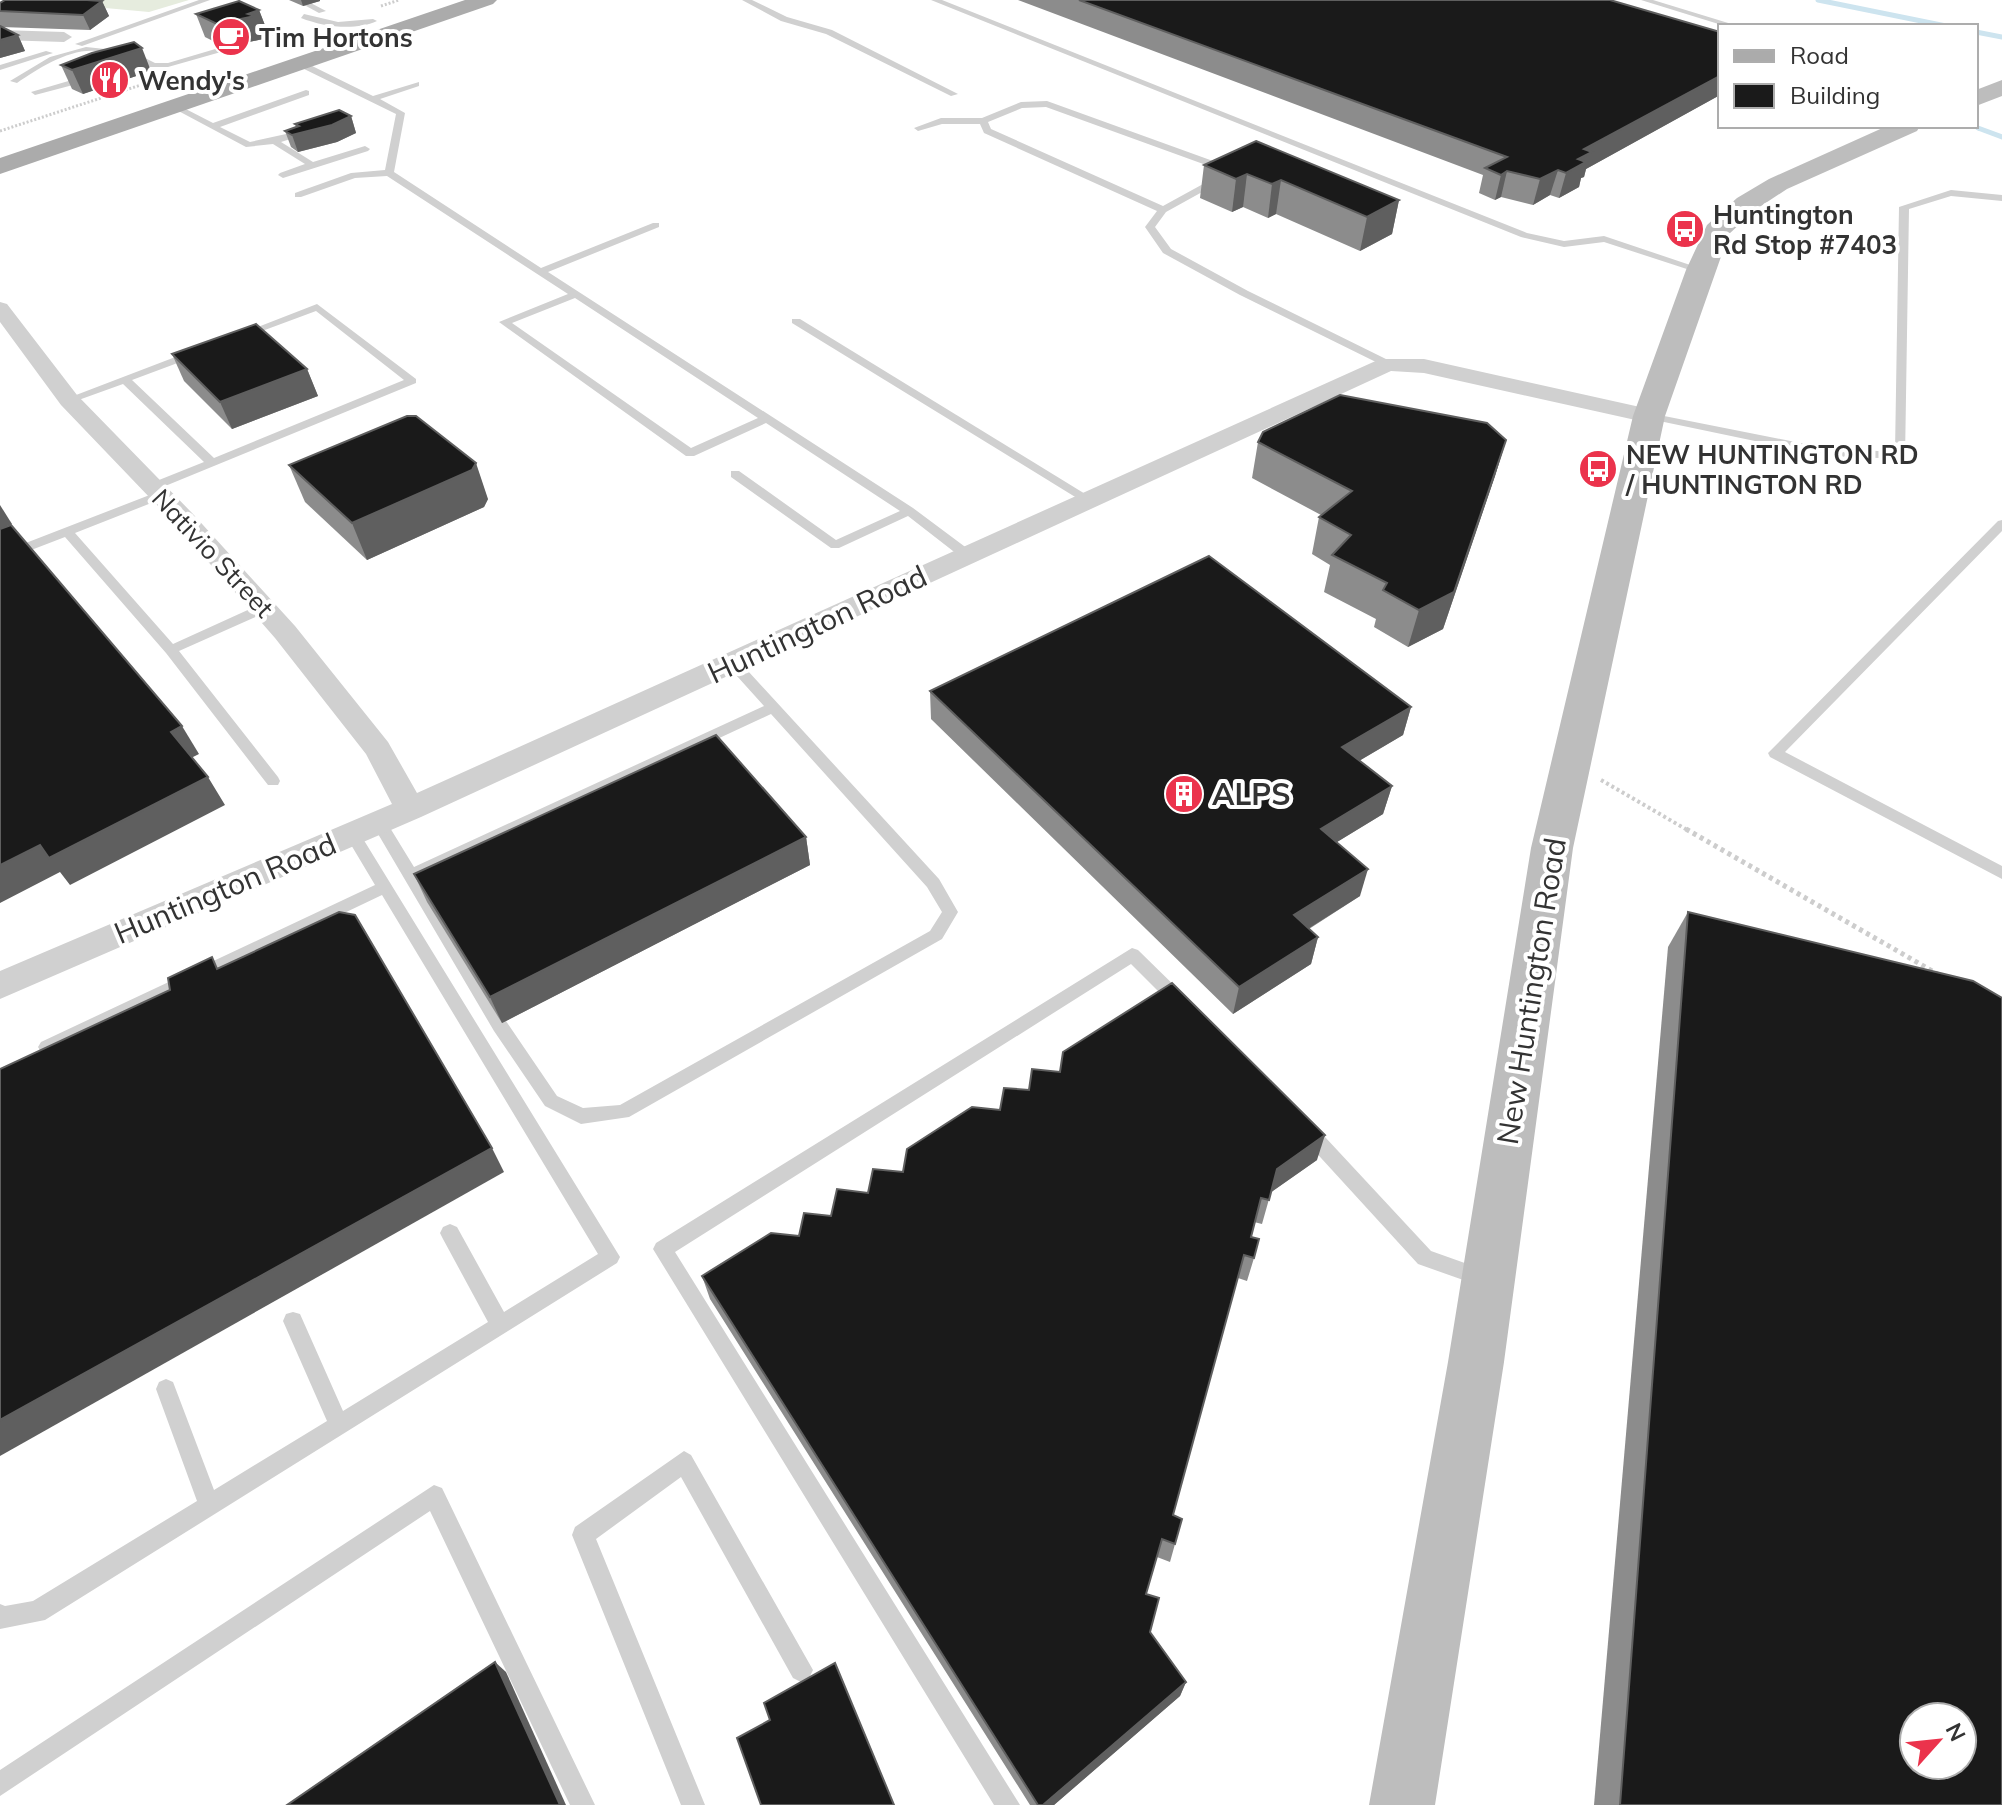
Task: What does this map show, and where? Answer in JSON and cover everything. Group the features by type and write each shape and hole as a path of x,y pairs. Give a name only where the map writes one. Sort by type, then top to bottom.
{"main road":[{"path":"0,144 437,0"},
{"path":"0,166 486,0"}],"street":[{"path":"0,35 64,37"},
{"path":"1978,98 2002,87"},
{"name":"New Huntington Road","path":"1402,1805 1488,1280 1548,868 1649,416 1700,270 1717,231 1746,204 1820,163 1903,128"},
{"name":"Nativio Street","path":"0,308 69,400 264,608 378,749 410,809"},
{"name":"Huntington Road","path":"0,986 410,809 1388,364 1424,366 1649,416"}],"lane":[{"path":"0,68 206,0"},
{"path":"299,0 322,11"},
{"path":"746,0 784,19 829,32 954,94"},
{"path":"935,0 1535,239 1564,245 1590,244 1604,239 1700,270"},
{"path":"1645,0 1727,24"},
{"path":"304,16 318,23 373,21"},
{"path":"318,23 322,34"},
{"path":"259,38 282,30"},
{"path":"101,37 136,56 180,63 239,44"},
{"path":"14,81 57,58 97,49 127,63 120,69"},
{"path":"301,64 401,113 389,173"},
{"path":"35,92 105,73"},
{"path":"373,99 416,84"},
{"path":"211,127 306,93"},
{"path":"918,128 941,121 983,121 1021,105 1047,104 1210,163 1219,179 1163,210 1150,227 1167,251 1388,364"},
{"path":"175,107 249,145 311,130"},
{"path":"983,121 987,131 1163,210"},
{"path":"274,141 312,165"},
{"path":"283,175 365,149"},
{"path":"298,195 354,175 389,173 909,511 967,555"},
{"path":"1649,416 1826,452 1901,456 1904,207 1951,193 2002,198"},
{"path":"542,271 656,225"},
{"path":"577,294 504,322 690,453 767,418"},
{"path":"0,558 68,532 212,463 412,381 317,307 229,340"},
{"path":"796,321 1089,500"},
{"path":"69,400 215,345"},
{"path":"124,379 212,463"},
{"path":"735,474 835,545 909,511"},
{"path":"2002,524 1775,753 2002,873"},
{"path":"68,532 171,650 273,781"},
{"path":"171,650 264,608"},
{"path":"379,822 500,1026 551,1101 581,1116 623,1112 936,935 950,912 933,883 732,662"},
{"path":"410,875 774,707"},
{"path":"0,1615 1,1618 37,1612 610,1257 352,833"},
{"path":"29,1056 385,887"},
{"path":"1008,1805 663,1249 1132,955 1197,1020"},
{"path":"1295,1118 1349,1172 1425,1258 1488,1280"},
{"path":"450,1233 500,1325"},
{"path":"293,1321 339,1425"},
{"path":"166,1389 209,1505"},
{"path":"693,1805 583,1535 684,1462 801,1670"},
{"path":"0,1784 434,1496 583,1805"}],"path":[{"path":"1570,763 1948,980"}],"shaded area":[{"path":"18,0 189,0 149,12"}],"building":[{"path":"5,0 102,1 83,15 0,11 0,3"},
{"path":"1079,0 1610,0 1718,31 1718,77 1584,149 1592,152 1578,159 1586,162 1566,173 1558,170 1540,179 1507,171 1501,175 1485,168 1507,157"},
{"path":"239,1 259,10 248,14 255,16 217,24 196,14"},
{"path":"0,26 18,35 0,40"},
{"path":"134,42 142,48 72,70 61,65 92,53"},
{"path":"339,110 351,116 332,125 292,135 285,131 299,126 295,124"},
{"path":"1256,141 1399,200 1367,217 1281,180 1272,184 1247,174 1236,179 1204,165"},
{"path":"256,324 307,369 220,402 172,354"},
{"path":"1340,395 1487,423 1506,440 1454,592 1419,610 1383,590 1387,583 1332,555 1351,535 1319,517 1352,491 1258,442 1263,432"},
{"path":"407,416 416,416 476,463 472,470 352,523 289,465"},
{"path":"11,525 182,726 171,732 208,777 49,858 40,845 0,865 0,529"},
{"name":"ALPS","path":"1209,556 1411,707 1342,747 1392,786 1321,829 1368,869 1294,915 1318,937 1239,987 930,691"},
{"path":"716,735 806,837 490,997 414,874"},
{"path":"339,912 355,915 492,1148 0,1420 0,1069 170,990 168,978 212,957 217,969"},
{"path":"1688,912 1973,981 2002,998 2002,1805 1620,1805"},
{"path":"1172,983 1325,1135 1277,1169 1269,1200 1261,1198 1251,1237 1259,1239 1254,1258 1244,1255 1173,1515 1182,1519 1175,1544 1162,1539 1146,1594 1159,1598 1150,1632 1186,1682 1043,1805 1038,1805 702,1276 771,1233 799,1236 804,1213 831,1216 837,1189 868,1193 873,1169 903,1172 907,1149 972,1107 1000,1110 1004,1088 1029,1090 1032,1069 1060,1072 1063,1052"},
{"path":"495,1662 560,1805 287,1805"},
{"path":"835,1663 894,1805 761,1805 737,1738 770,1720 764,1703"}],"waterway":[{"path":"1818,0 1936,24"},
{"path":"1978,32 2002,37"},
{"path":"1978,128 2002,137"}],"place":[{"name":"Tim Hortons","path":"231,37"},
{"name":"Wendy's","path":"110,80"},
{"name":"Huntington Rd Stop #7403","path":"1685,229"},
{"name":"NEW HUNTINGTON RD / HUNTINGTON RD","path":"1598,469"},
{"name":"ALPS","path":"1184,794"}]}
